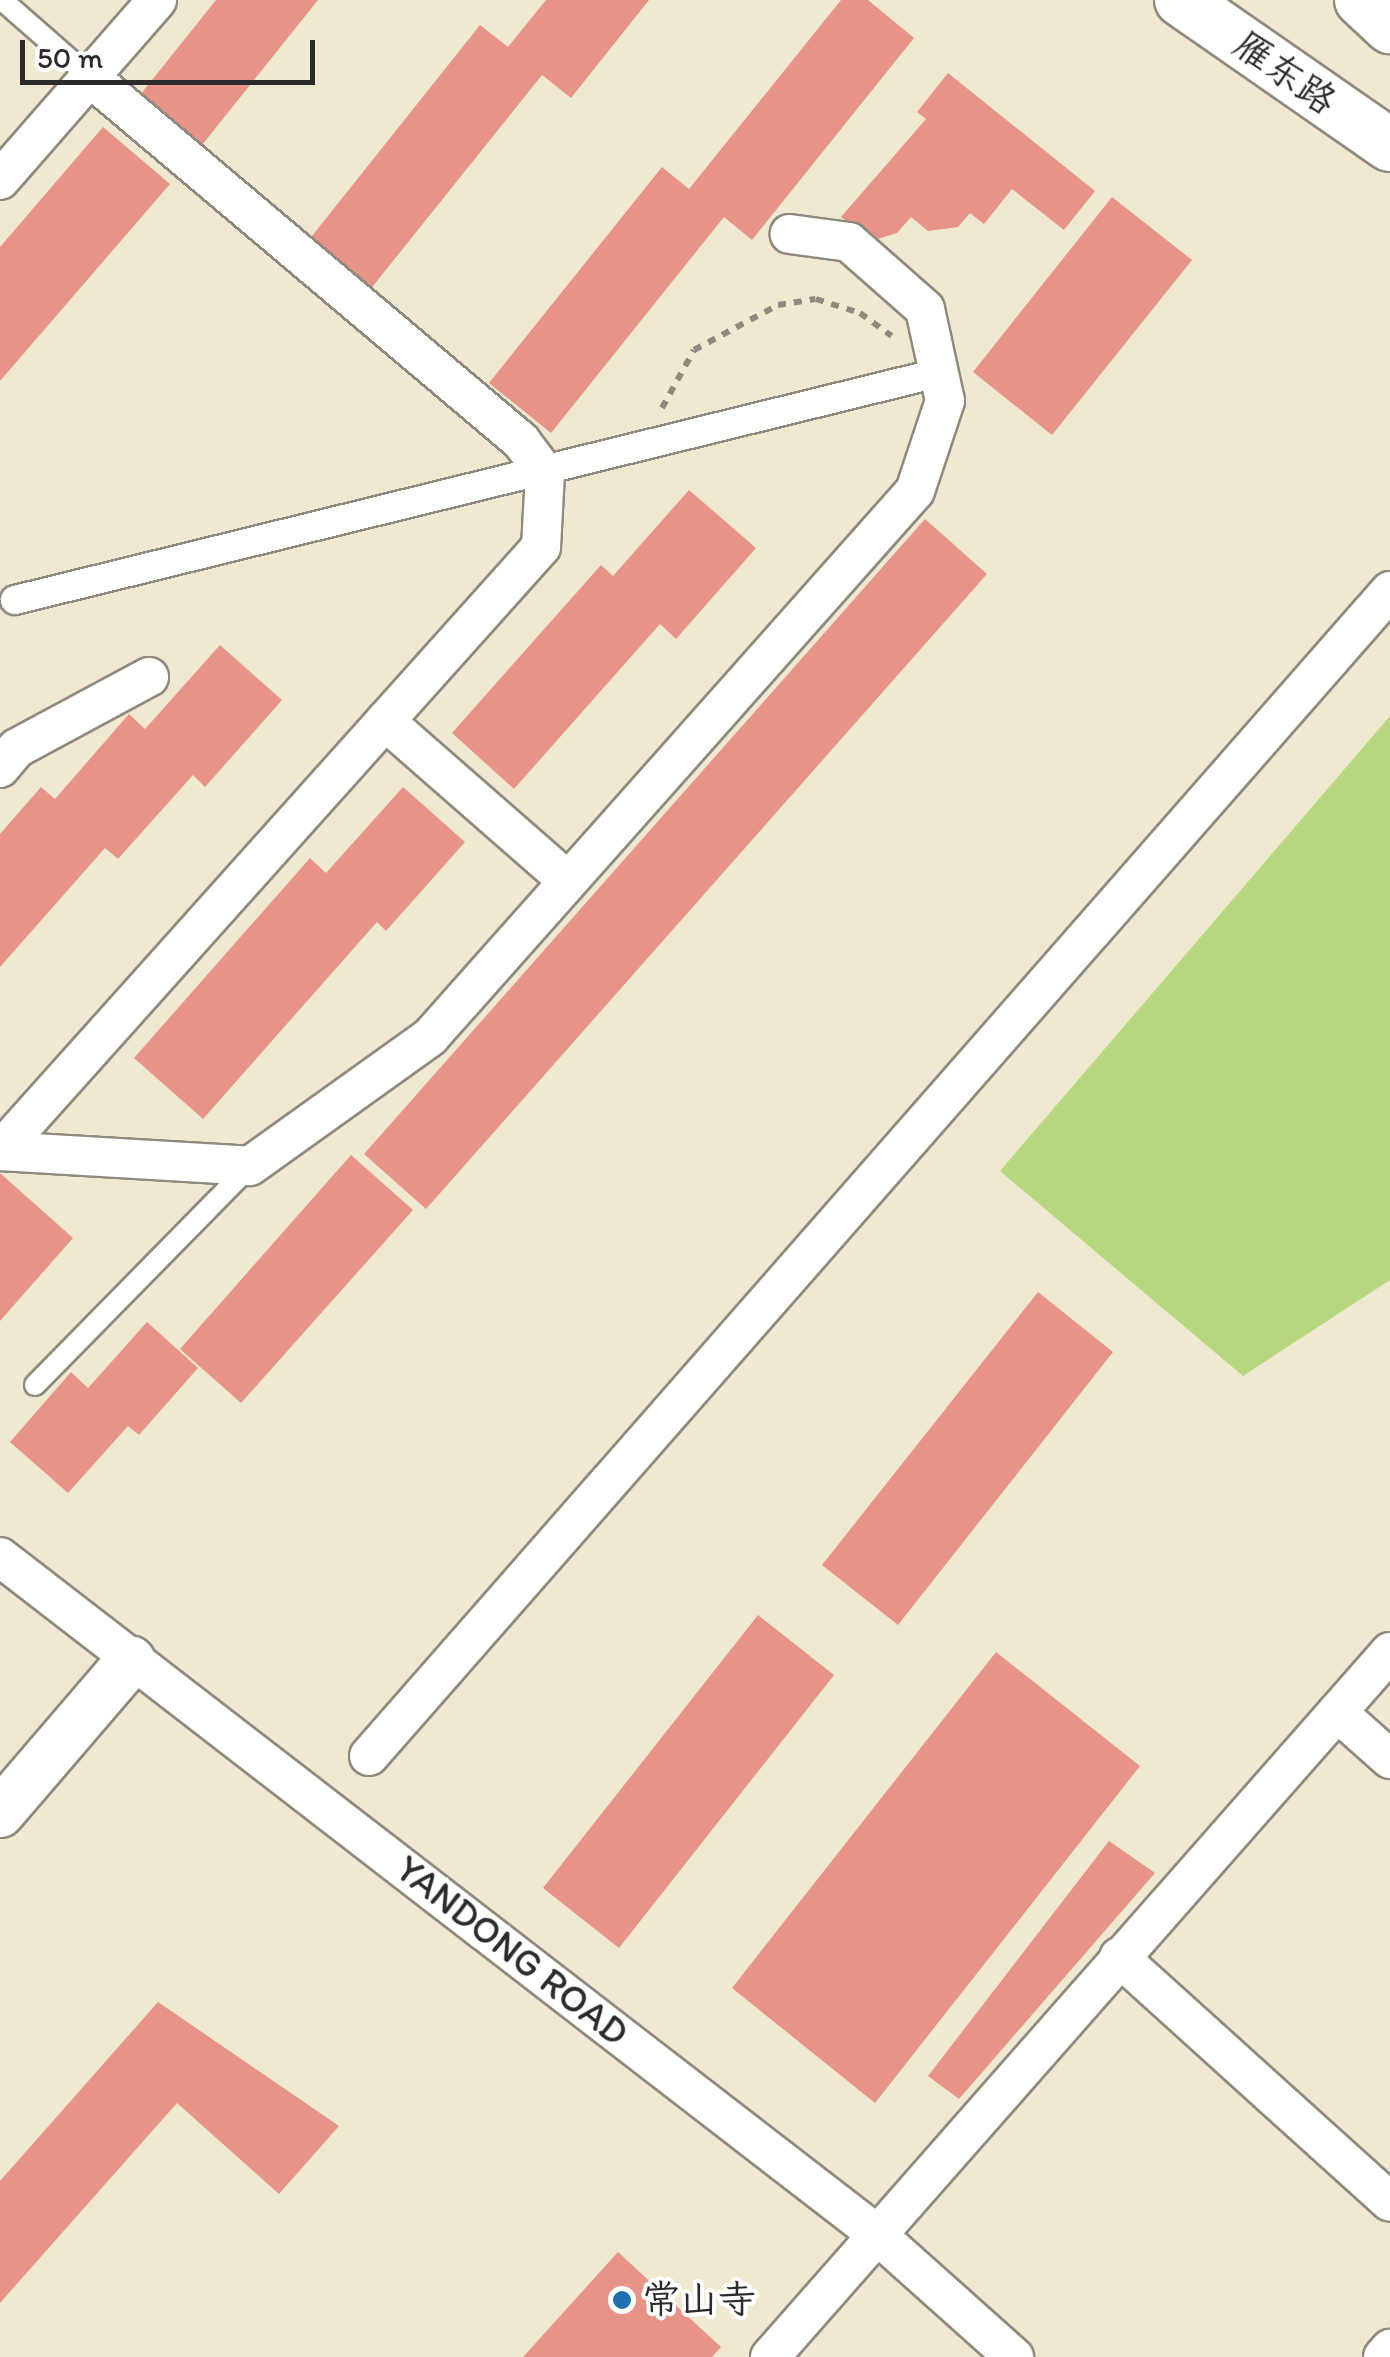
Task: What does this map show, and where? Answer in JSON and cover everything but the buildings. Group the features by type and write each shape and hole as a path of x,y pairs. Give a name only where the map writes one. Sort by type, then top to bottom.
{"main road":[{"name":"雁东路","path":"1181,0 1390,145"},
{"path":"1361,0 1390,26"}],"street":[{"path":"0,180 157,0"},
{"path":"0,1152 540,548 545,472 521,441 90,78"},
{"path":"0,1152 250,1166 430,1036 915,490 936,448 924,309 849,242 790,234"},
{"path":"15,600 932,375"},
{"path":"369,1756 1390,591"},
{"path":"0,768 17,748 149,677"},
{"path":"385,721 568,881"},
{"name":"YANDONG ROAD","path":"0,1557 874,2232 1014,2357"},
{"path":"770,2357 874,2232 1390,1652"},
{"path":"0,1813 131,1660"},
{"path":"1337,1712 1390,1758"},
{"path":"1119,1957 1390,2202"},
{"path":"1384,2357 1390,2350"}],"lane":[{"path":"2,0 90,78"},
{"path":"35,1386 250,1166"}],"path":[{"path":"664,443 661,410 694,350 778,305 816,299 860,312 897,340 932,375"}],"green space":[{"path":"1390,716 1390,1280 1243,1376 1000,1171"}],"place":[{"name":"常山寺","path":"622,2300"}]}
